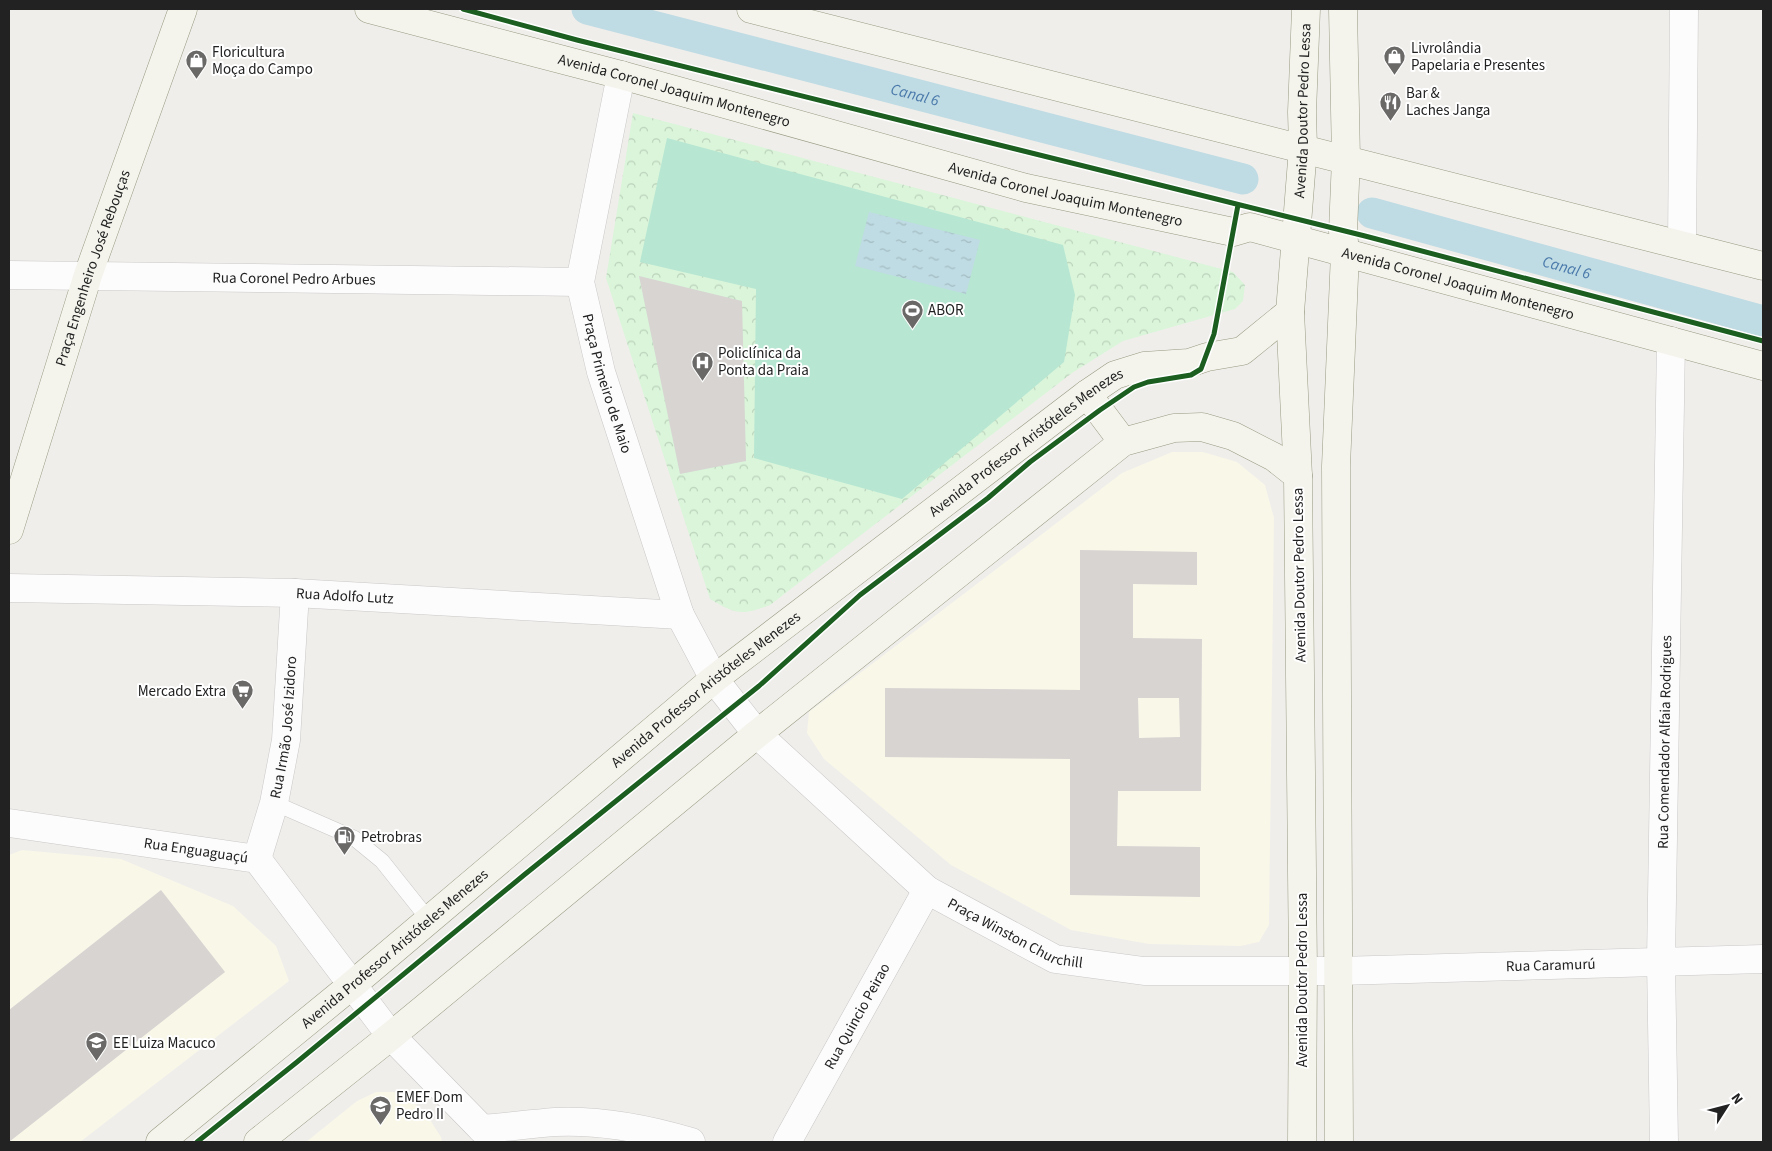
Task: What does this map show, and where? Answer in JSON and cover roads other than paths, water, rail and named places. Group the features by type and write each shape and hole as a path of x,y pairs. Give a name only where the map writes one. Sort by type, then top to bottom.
{"main road":[{"name":"Praça Engenheiro José Rebouças","path":"9,530 88,275 183,9"},
{"name":"Avenida Coronel Joaquim Montenegro","path":"369,9 621,75 1026,188 1233,232 1250,227 1763,366"},
{"name":"Avenida Doutor Pedro Lessa","path":"1302,1142 1303,971 1298,476 1290,312 1303,148 1302,112 1306,9"},
{"path":"1339,1142 1336,466 1345,253 1343,231 1346,159 1343,9"},
{"path":"761,10 1763,266"},
{"name":"Avenida Professor Aristóteles Menezes","path":"160,1142 429,920 714,679 1087,394 1115,375 1144,366 1189,363 1207,357 1242,352 1290,312"},
{"path":"1087,394 1123,442"},
{"path":"258,1142 391,1036 757,734 1123,442 1174,428 1202,427 1242,440 1274,457 1298,476"}],"street":[{"path":"1682,245 1684,9"},
{"name":"Praça Primeiro de Maio","path":"621,75 580,282 600,372 680,615 714,679 757,734"},
{"name":"Rua Coronel Pedro Arbues","path":"9,275 580,282"},
{"name":"Rua Comendador Alfaia Rodrigues","path":"1664,1142 1661,961 1671,341"},
{"name":"Rua Adolfo Lutz","path":"9,588 296,593 680,615"},
{"name":"Rua Irmão José Izidoro","path":"257,859 274,804 286,740 296,593"},
{"name":"Praça Winston Churchill","path":"757,734 927,890 1055,959 1144,971 1338,970"},
{"name":"Rua Enguaguaçú","path":"9,824 257,859 391,1036 482,1135"},
{"name":"Rua Quincio Peirao","path":"787,1142 927,890"},
{"name":"Rua Caramurú","path":"1338,970 1763,959"},
{"path":"482,1135 557,1122 606,1124 658,1133 691,1142"}],"lane":[{"path":"274,804 354,838 382,861 429,920"}],"water":[{"path":"869,212 980,240 966,294 855,266"}],"waterway":[{"name":"Canal 6","path":"587,9 1243,179"},
{"name":"Canal 6","path":"1372,213 1763,321"}],"place":[{"name":"Livrolândia Papelaria e Presentes","path":"1395,76"},
{"name":"Floricultura Moça do Campo","path":"196,80"},
{"name":"Bar & Laches Janga","path":"1390,121"},
{"name":"ABOR","path":"912,329"},
{"name":"Policlínica da Ponta da Praia","path":"702,381"},
{"name":"Mercado Extra","path":"242,710"},
{"name":"Petrobras","path":"345,856"},
{"name":"EE Luiza Macuco","path":"97,1062"},
{"name":"EMEF Dom Pedro II","path":"380,1125"}]}
